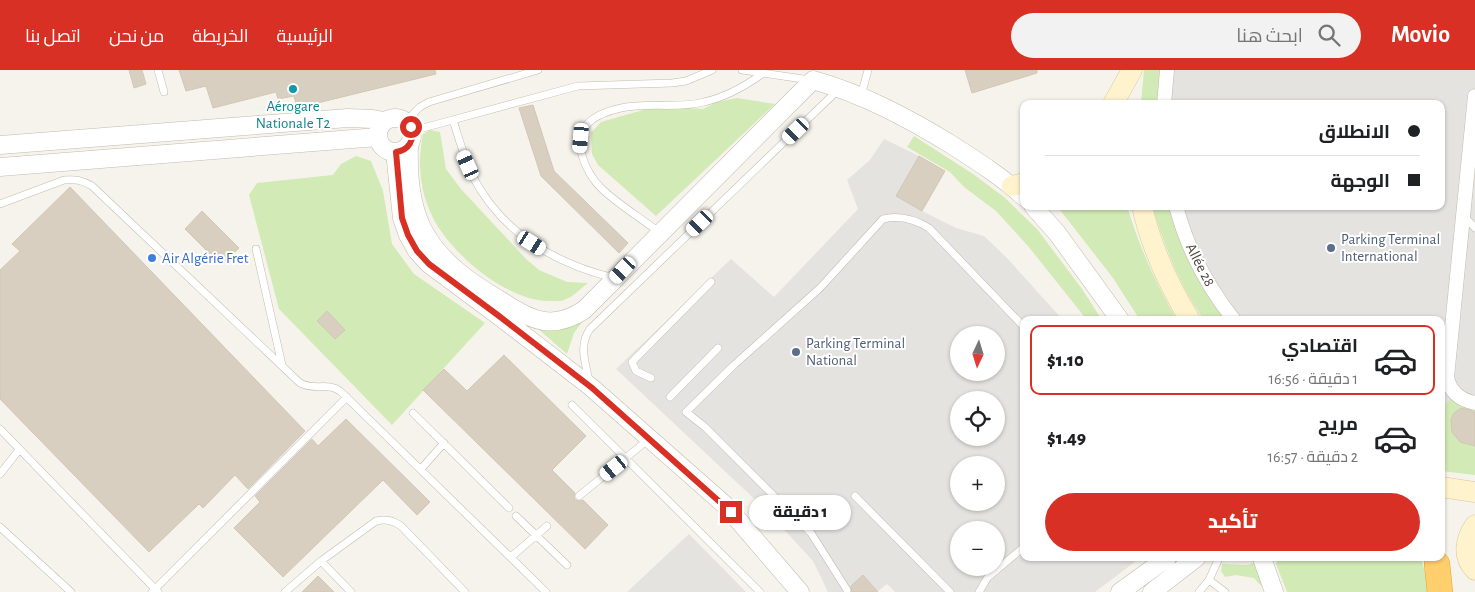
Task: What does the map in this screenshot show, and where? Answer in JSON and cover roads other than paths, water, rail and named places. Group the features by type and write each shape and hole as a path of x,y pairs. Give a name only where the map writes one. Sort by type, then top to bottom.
{"highway":[{"path":"1436,561 1440,592"}],"main road":[{"path":"1115,100 1133,70"},
{"path":"1131,100 1133,70"},
{"path":"1143,210 1159,262 1188,316"},
{"path":"1445,488 1475,492"},
{"path":"1475,525 1466,541 1466,550 1468,559 1475,570"},
{"path":"1436,561 1449,592"}],"street":[{"path":"1164,100 1167,70"},
{"path":"0,167 381,129 395,117 406,137 410,186 423,230 443,257 469,281 532,318 543,321 564,320 584,310 813,80 861,97 939,137 1020,188"},
{"path":"1475,96 1447,377 1449,385 1460,398 1475,403"},
{"path":"0,145 348,118 373,119 381,129 382,146 390,152 406,137"},
{"path":"406,137 402,218 408,235 417,251 429,264 591,387 726,506 800,592"},
{"path":"1038,210 1057,232 1117,316"},
{"name":"Allée 28","path":"1177,210 1184,232 1201,269 1215,294 1231,316"},
{"path":"1120,592 1163,561"},
{"path":"1152,592 1192,561"},
{"path":"1263,561 1274,592"}],"lane":[{"path":"158,70 164,92"},
{"path":"406,137 420,107 429,102 538,70"},
{"path":"406,137 453,120 578,86 672,83 712,70"},
{"path":"742,70 813,80"},
{"path":"861,97 868,70"},
{"path":"660,233 602,189 593,178 582,159 580,148 585,128 592,119 621,108 654,104 687,105 719,98 734,92 762,74"},
{"path":"591,387 583,346 586,334 590,329 840,88"},
{"path":"453,120 473,176 484,195 514,229 557,259 585,270 615,278"},
{"path":"0,204 64,180 84,181 92,186 305,386 335,387 347,397 546,592"},
{"path":"1463,214 1475,228"},
{"path":"847,590 811,533 705,427 686,412 734,365 820,288 883,219 890,217 913,220 928,228 1020,323"},
{"path":"256,249 282,365"},
{"path":"651,378 636,372 632,362 711,282"},
{"path":"670,397 718,348"},
{"path":"0,430 155,591 347,397"},
{"path":"572,405 760,592"},
{"path":"413,412 509,508"},
{"path":"579,496 650,439"},
{"path":"421,469 444,443"},
{"path":"0,474 19,450"},
{"path":"855,496 950,592"},
{"path":"516,516 567,565"},
{"path":"285,592 321,561 376,521 385,520 394,521 401,526 465,592"},
{"path":"511,558 547,526"},
{"path":"0,527 71,592"},
{"path":"979,592 988,577 1020,551"},
{"path":"321,561 352,592"},
{"path":"1199,592 1209,580 1218,561"},
{"path":"1209,580 1225,592"}],"place":[{"name":"Aérogare Nationale T2","path":"293,89"},
{"name":"Parking Terminal International","path":"1331,248"},
{"name":"Air Algérie Fret","path":"152,258"},
{"name":"Parking Terminal National","path":"796,352"}]}
